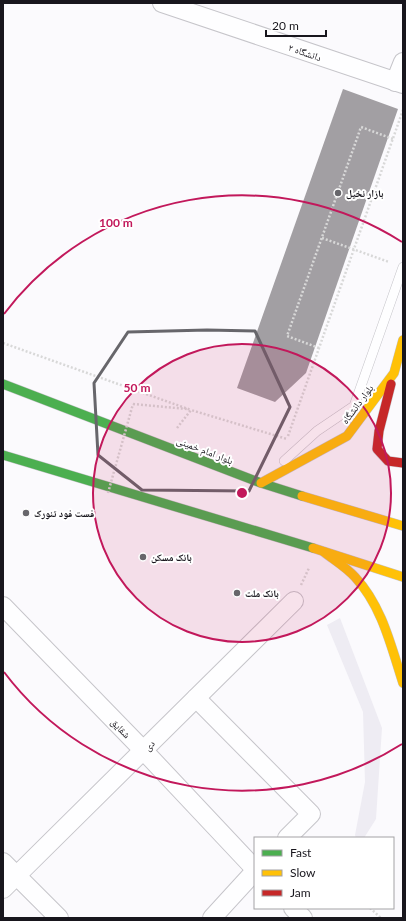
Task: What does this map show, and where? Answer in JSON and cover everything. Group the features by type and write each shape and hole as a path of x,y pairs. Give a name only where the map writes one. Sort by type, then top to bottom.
{"main road":[{"name":"بلوار دانشگاه","path":"261,483 347,436 394,373 403,340"},
{"path":"394,373 379,431 377,449 388,461 403,464"},
{"name":"بلوار امام خمینی","path":"3,384 261,483 403,526"},
{"path":"3,455 321,550 403,577"},
{"path":"321,550 354,576 371,597 380,614 403,683"}],"street":[{"name":"دانشگاه ۲","path":"162,3 399,83"},
{"path":"399,83 403,62"},
{"name":"دی","path":"3,889 294,601"},
{"name":"شقایق","path":"3,606 144,751 254,869"},
{"path":"196,698 311,814 288,837"},
{"path":"3,862 59,918"},
{"path":"212,918 254,871"},
{"path":"294,909 303,918"}],"lane":[{"path":"261,483 317,431 354,406 403,267"}],"path":[{"path":"287,439 403,110"},
{"path":"319,348 287,336 361,127 393,139"},
{"path":"322,238 403,267"},
{"path":"3,343 191,410 287,439 317,431"},
{"path":"108,493 133,404 191,410"},
{"path":"162,445 191,410"},
{"path":"294,601 321,550"},
{"path":"371,909 381,918"}],"highlighted area":[{"path":"207,330 255,331 290,407 249,491 142,490 98,455 94,383 128,332"}],"shaded area":[{"path":"340,618 382,728 376,819 365,837 356,837 355,835 365,782 363,712 327,625"}],"building":[{"name":"بازار نخیل","path":"343,89 398,109 306,373 275,402 237,388"}],"traffic: fast":[{"path":"3,384 261,483 302,496"},
{"path":"3,455 313,548"}],"traffic: slow":[{"path":"261,483 347,436 394,373 403,340"},
{"path":"302,496 403,526"},
{"path":"313,548 403,577"},
{"path":"324,552 355,577 372,601 385,627 403,683"}],"traffic: jam":[{"path":"391,384 379,431 377,449 388,461 403,463"}],"place":[{"name":"بازار نخیل","path":"338,193"},
{"name":"فست فود تنورک","path":"26,513"},
{"name":"بانک مسکن","path":"143,557"},
{"name":"بانک ملت","path":"237,593"}]}
